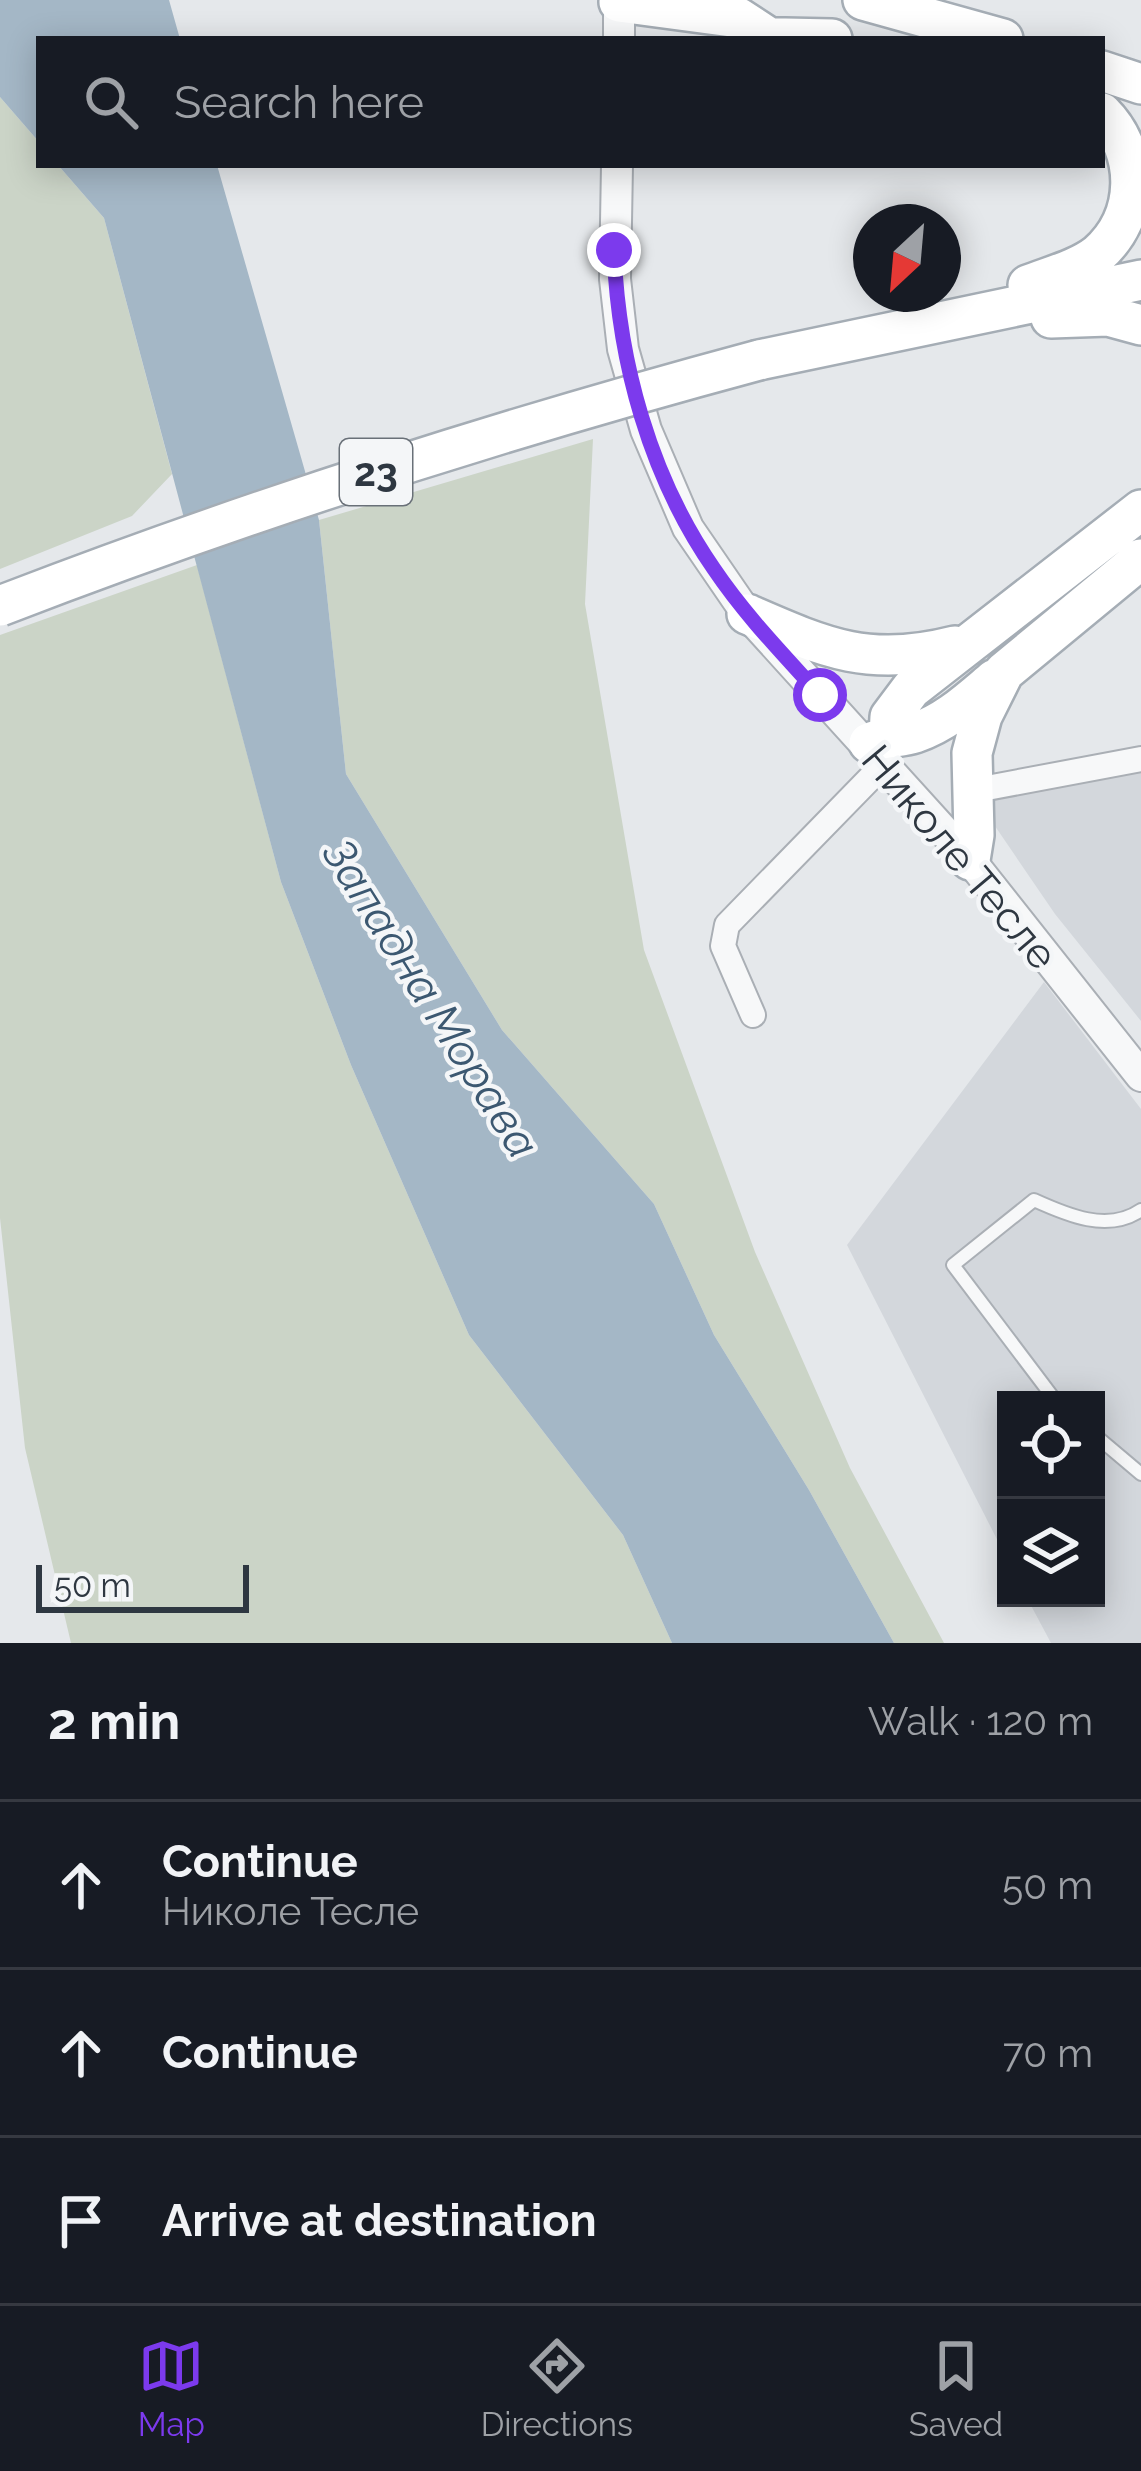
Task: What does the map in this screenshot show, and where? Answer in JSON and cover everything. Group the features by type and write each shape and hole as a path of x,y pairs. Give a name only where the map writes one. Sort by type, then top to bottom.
{"main road":[{"path":"876,2 994,36"},
{"path":"619,14 739,18 767,36"},
{"path":"1105,71 1141,84"},
{"path":"992,311 1024,286 1091,259 1119,233 1132,206 1136,178 1126,144 1105,117"},
{"name":"23","path":"0,606 331,486 581,409 759,360 1141,280"},
{"path":"992,311 1029,319 1108,316 1141,325"},
{"path":"880,748 890,717 911,688 1141,510"},
{"path":"880,748 944,720 1141,559"},
{"path":"747,614 830,647 880,657 914,656 966,643"},
{"path":"970,860 976,735 1004,672"}],"street":[{"name":"Николе Тесле","path":"617,168 615,278 623,349 646,430 688,528 747,614 880,748 1141,1076"},
{"path":"753,1015 723,946 727,925 880,748"},
{"path":"971,790 1141,759"}],"lane":[{"path":"1048,1391 953,1265 1034,1200 1079,1221 1129,1218 1141,1210"},
{"path":"1105,1444 1141,1474"}],"shaded area":[{"path":"0,97 36,139 36,168 61,168 104,218 172,474 132,516 0,569"},
{"path":"593,439 585,604 644,950 755,1252 850,1468 944,1643 894,1643 809,1490 714,1335 654,1204 502,1030 346,774 319,520"},
{"path":"197,565 281,882 351,1065 469,1335 623,1535 672,1643 71,1643 25,1448 0,1218 0,635"},
{"path":"1141,759 1141,1021 1055,914 971,791"},
{"path":"1044,982 1141,1109 1141,1643 1051,1643 1032,1607 1105,1607 1105,1391 997,1391 997,1539 847,1245"}],"water":[{"path":"0,0 169,0 179,36 36,36 36,139 0,97"},
{"name":"Западна Морава","path":"61,168 218,168 319,520 346,774 502,1030 654,1204 714,1335 809,1490 894,1643 672,1643 623,1535 469,1335 351,1065 281,882 104,218"}],"route":[{"path":"614,250 623,349 646,430 688,528 747,614 820,695"}]}
